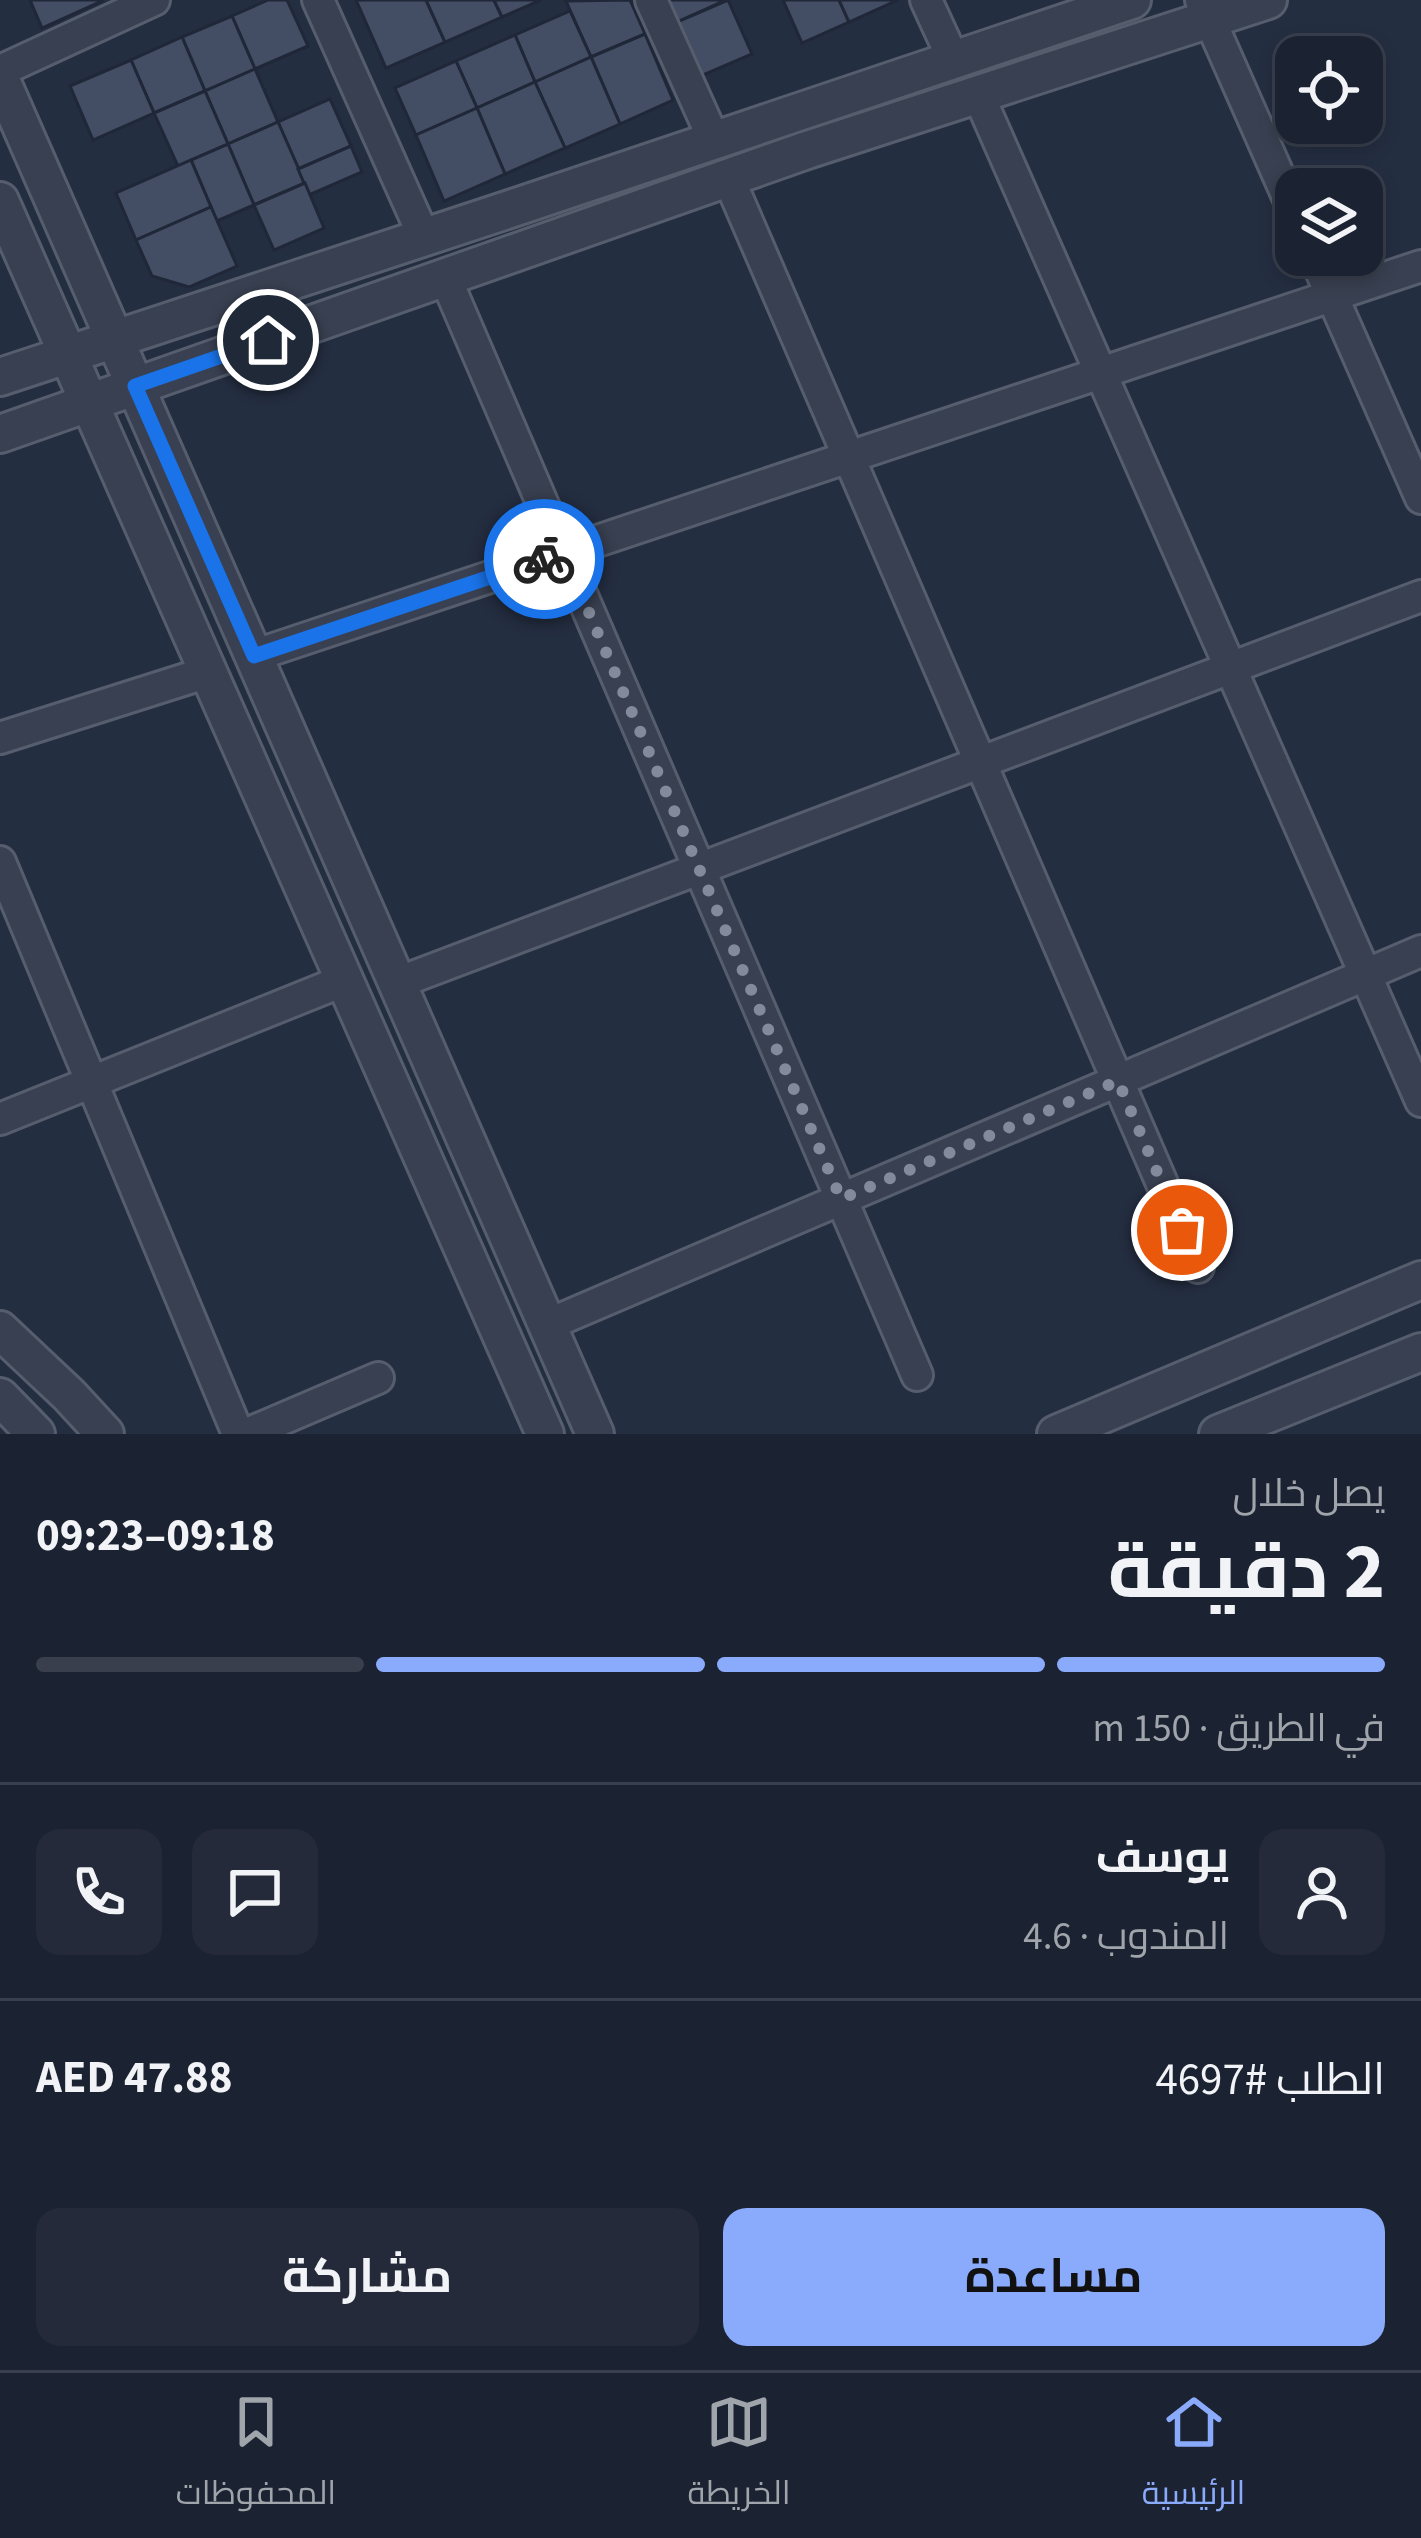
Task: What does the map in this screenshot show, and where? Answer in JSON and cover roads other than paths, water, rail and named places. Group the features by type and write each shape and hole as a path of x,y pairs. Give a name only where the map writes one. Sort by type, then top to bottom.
{"street":[{"path":"154,0 0,75 595,1434"},
{"path":"318,0 424,237"},
{"path":"651,0 714,140"},
{"path":"926,0 954,61"},
{"path":"0,376 1132,0"},
{"path":"0,434 728,177 978,94 1205,9 1268,0"},
{"path":"1205,9 1275,168"},
{"path":"978,94 1421,1101"},
{"path":"728,177 1198,1267"},
{"path":"0,201 545,1434"},
{"path":"254,656 1421,266"},
{"path":"1323,276 1421,498"},
{"path":"445,278 917,1375"},
{"path":"397,983 1421,596"},
{"path":"0,739 208,672"},
{"path":"0,862 242,1434 378,1378"},
{"path":"547,1325 1421,951"},
{"path":"0,1119 345,980"},
{"path":"1056,1434 1421,1280"},
{"path":"0,1330 105,1434"},
{"path":"1218,1434 1421,1352"},
{"path":"0,1396 36,1434"}]}
